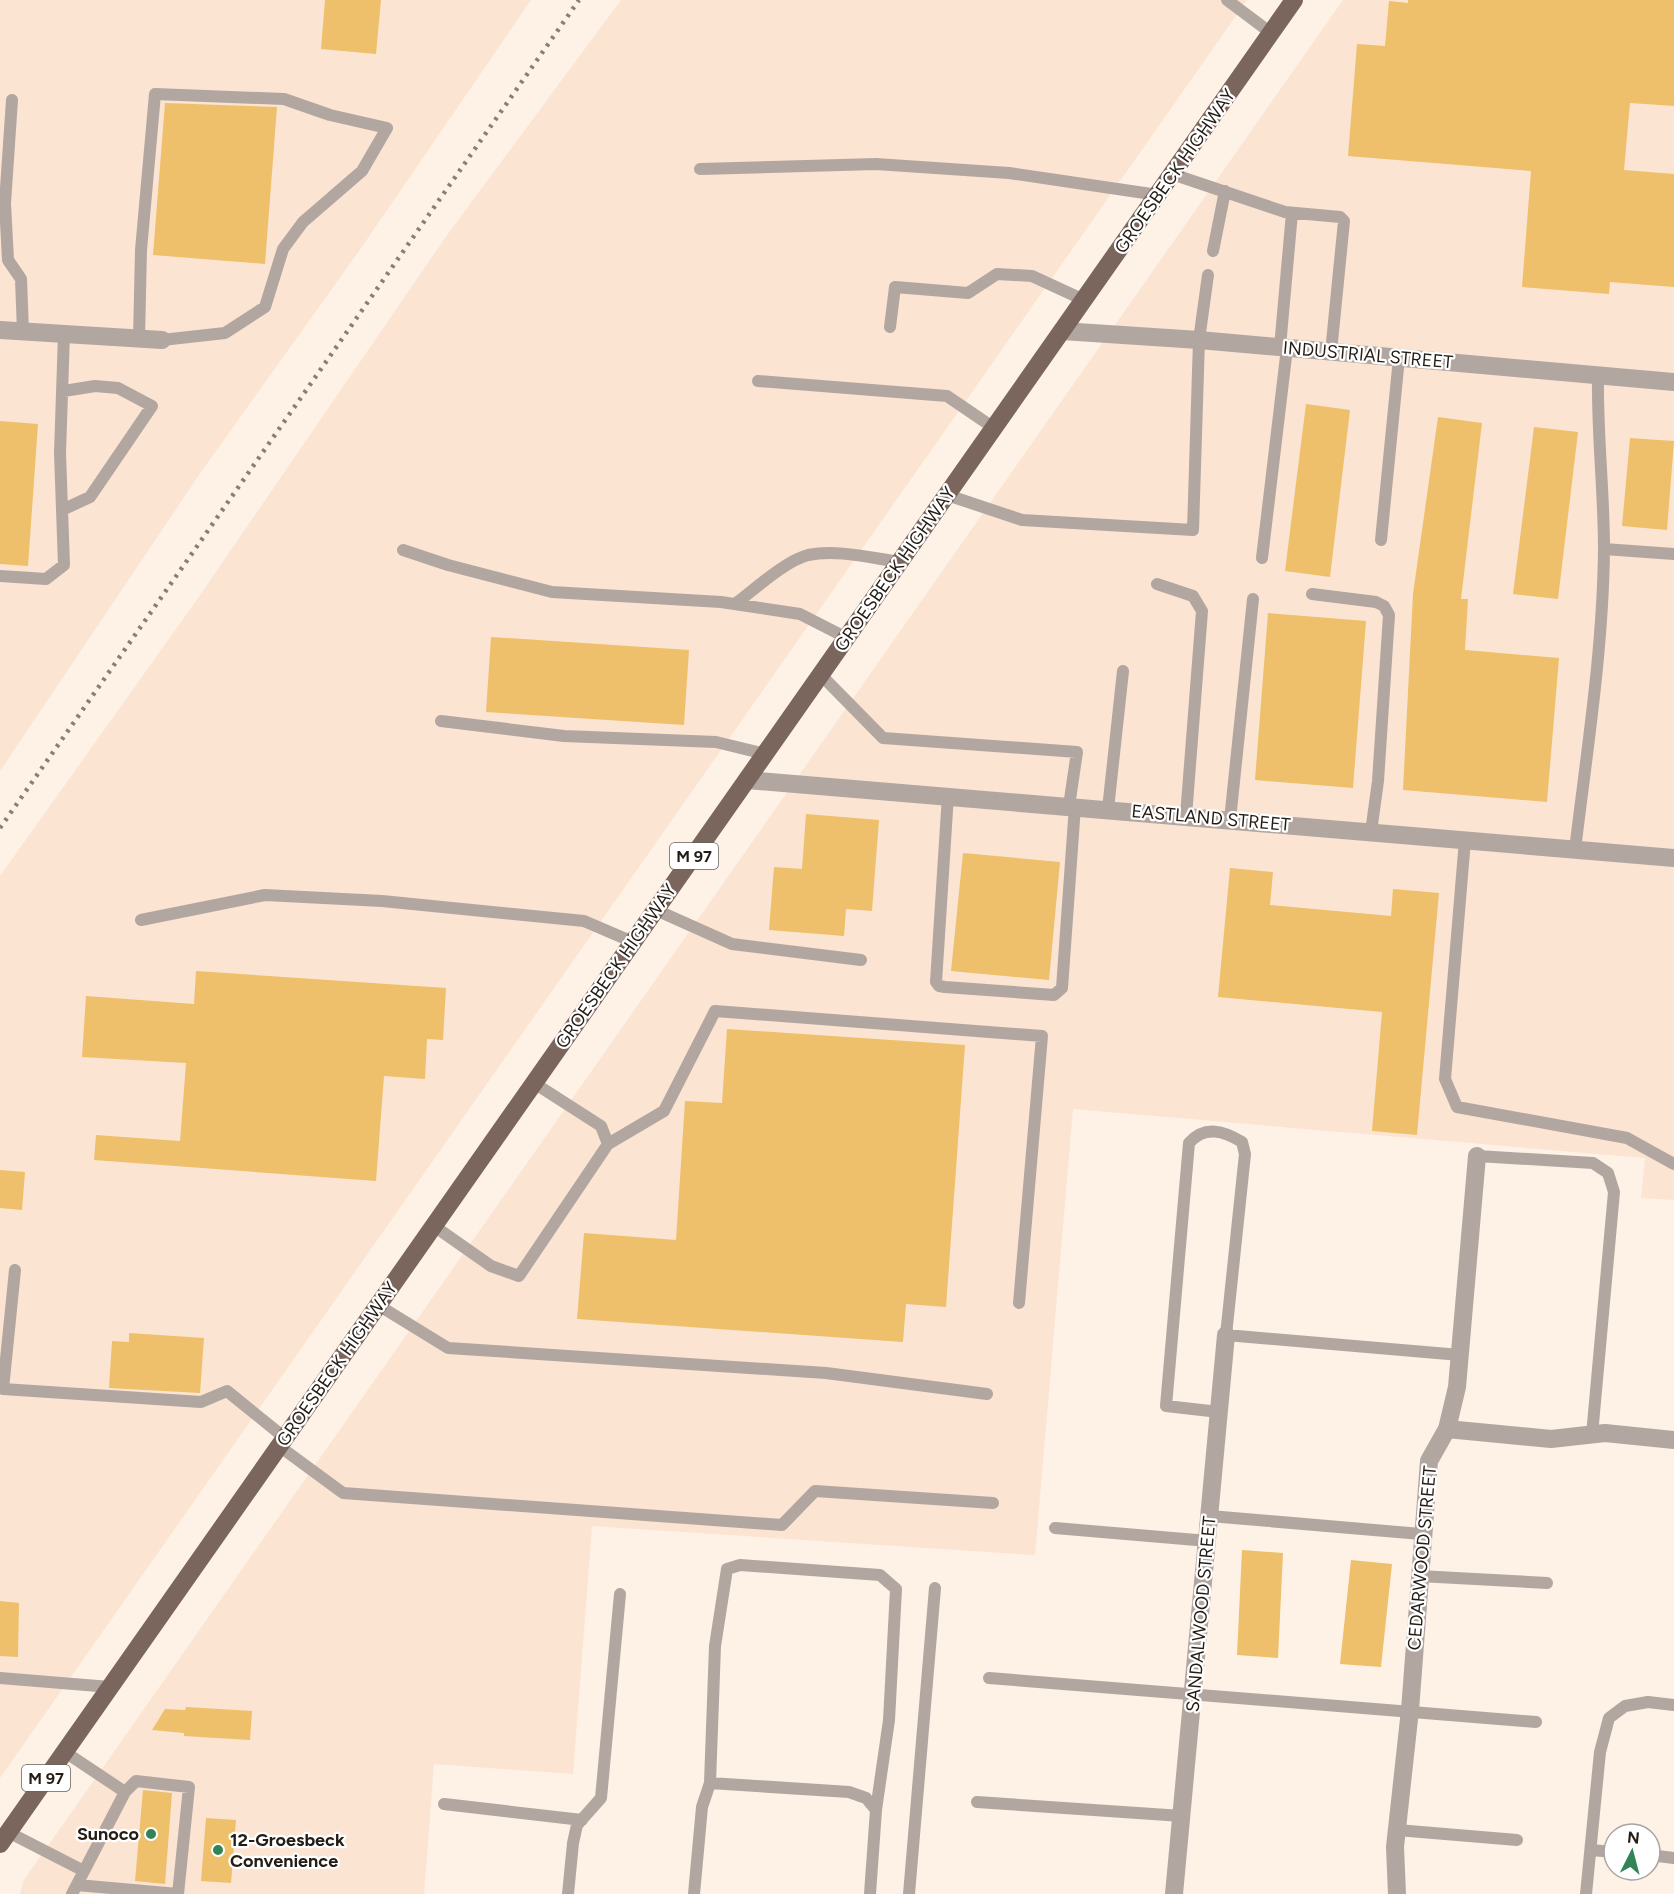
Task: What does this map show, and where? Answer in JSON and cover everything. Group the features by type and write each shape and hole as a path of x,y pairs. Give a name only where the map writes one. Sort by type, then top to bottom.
{"main road":[{"name":"GROESBECK HIGHWAY","path":"4,1838 1294,0"}],"street":[{"path":"0,330 162,340"},
{"name":"INDUSTRIAL STREET","path":"1062,332 1199,340 1674,382"},
{"name":"EASTLAND STREET","path":"747,780 948,795 1674,858"},
{"name":"CEDARWOOD STREET","path":"1397,1894 1397,1830 1410,1710 1421,1534 1429,1461 1447,1429 1457,1387 1477,1156"},
{"name":"SANDALWOOD STREET","path":"1174,1894 1226,1335"},
{"path":"1447,1429 1551,1439 1605,1433 1674,1440"}],"lane":[{"path":"1227,0 1271,33"},
{"path":"139,339 141,250 155,94 284,99 330,115 387,128 362,171 303,222 283,249 265,307 225,333 162,340"},
{"path":"12,100 5,202 8,260 21,279 23,332"},
{"path":"700,169 876,164 1009,173 1158,195"},
{"path":"1172,174 1293,213 1340,217 1344,221 1331,352"},
{"path":"1213,251 1226,191"},
{"path":"1262,558 1283,347 1293,213"},
{"path":"890,327 895,287 968,294 997,274 1032,276 1084,300"},
{"path":"947,495 1022,520 1193,530 1199,340 1208,275"},
{"path":"0,576 46,579 64,565 60,453 64,391 64,334"},
{"path":"1380,540 1399,358"},
{"path":"1575,850 1598,657 1604,549 1597,437 1598,376"},
{"path":"758,381 946,396 994,429"},
{"path":"62,510 90,497 152,406 118,388 95,386 64,391"},
{"path":"1604,549 1674,554"},
{"path":"403,550 448,565 552,592 735,604 800,614 847,638"},
{"path":"735,604 788,565 806,556 846,555 900,562"},
{"path":"1157,584 1193,596 1202,611 1186,816"},
{"path":"1312,594 1376,602 1384,606 1389,615 1371,832"},
{"path":"1230,820 1253,598"},
{"path":"1108,809 1123,671"},
{"path":"820,675 883,738 1077,752 1062,988 1054,995 945,987 939,986 936,982 948,795"},
{"path":"441,721 564,736 716,742 765,754"},
{"path":"1466,840 1445,1079 1457,1107 1627,1138 1674,1164"},
{"path":"141,920 265,895 381,901 584,921 633,942"},
{"path":"656,910 732,944 861,960"},
{"path":"434,1226 491,1266 519,1276 608,1144 664,1112 715,1011 1042,1036 1019,1303"},
{"path":"534,1083 601,1126 608,1144"},
{"path":"1219,1412 1166,1406 1189,1143 1197,1134 1211,1131 1227,1133 1242,1143 1245,1154 1226,1335 1460,1355"},
{"path":"1477,1156 1593,1163 1608,1173 1614,1192 1592,1435"},
{"path":"15,1270 3,1389 201,1401 227,1391 282,1442 343,1493 782,1525 815,1491 993,1503"},
{"path":"378,1305 448,1348 826,1373 987,1394"},
{"path":"1210,1516 1421,1534"},
{"path":"1055,1528 1208,1541"},
{"path":"694,1894 702,1807 710,1783 715,1646 727,1569 741,1565 880,1575 896,1589 889,1720 876,1810 870,1894"},
{"path":"1419,1576 1547,1583"},
{"path":"909,1894 935,1588"},
{"path":"568,1894 577,1825 601,1798 620,1594"},
{"path":"0,1678 110,1687"},
{"path":"989,1678 1410,1710 1536,1722"},
{"path":"1586,1894 1600,1752 1609,1718 1625,1706 1648,1702 1674,1705"},
{"path":"65,1752 125,1792"},
{"path":"136,1781 189,1787 178,1894 74,1889 125,1792 136,1781"},
{"path":"710,1783 849,1792 866,1798 876,1810"},
{"path":"977,1802 1182,1816"},
{"path":"444,1804 582,1820"},
{"path":"1397,1830 1517,1840"},
{"path":"4,1838 84,1871"},
{"path":"1591,1850 1602,1851"}],"shaded area":[{"path":"0,0 531,0 359,251 201,472 0,771"},
{"path":"621,0 1247,0 0,1778 0,876 196,601 445,238"},
{"path":"1343,0 1674,0 1674,1200 1641,1198 1645,1158 1073,1109 1035,1555 592,1526 573,1774 434,1764 424,1894 20,1894 24,1880"}],"building":[{"path":"325,0 381,0 376,54 321,49"},
{"path":"1408,0 1674,0 1674,106 1630,103 1624,170 1674,174 1674,287 1610,282 1609,294 1522,287 1531,171 1348,156 1357,44 1385,46 1389,1 1408,3"},
{"path":"165,103 277,107 265,264 153,255"},
{"path":"1306,404 1350,410 1330,577 1285,571"},
{"path":"1438,417 1482,423 1461,599 1468,599 1465,650 1559,658 1547,802 1403,790 1413,594"},
{"path":"0,421 38,424 28,566 0,564"},
{"path":"1534,427 1578,432 1558,599 1513,594"},
{"path":"1630,438 1674,441 1667,530 1622,526"},
{"path":"1268,613 1366,621 1353,788 1255,780"},
{"path":"491,637 689,650 684,725 486,712"},
{"path":"806,814 879,820 872,911 846,909 844,936 769,930 774,867 802,869"},
{"path":"963,853 1060,862 1049,980 951,971"},
{"path":"1230,868 1273,872 1270,905 1391,916 1393,889 1439,893 1417,1135 1372,1131 1382,1012 1218,997"},
{"path":"196,971 446,988 443,1040 427,1039 425,1079 384,1076 376,1181 94,1160 96,1135 180,1141 186,1063 82,1057 86,996 194,1004"},
{"path":"727,1029 965,1045 946,1307 906,1304 903,1342 577,1319 584,1233 676,1240 685,1101 722,1103"},
{"path":"0,1170 25,1172 22,1210 0,1208"},
{"path":"129,1333 204,1338 200,1393 109,1388 112,1341 129,1342"},
{"path":"1242,1550 1283,1553 1278,1658 1237,1655"},
{"path":"1351,1560 1392,1564 1381,1667 1340,1664"},
{"path":"0,1601 19,1603 18,1657 0,1656"},
{"path":"186,1707 252,1711 250,1740 184,1736 184,1733 152,1730 165,1709 185,1710"},
{"path":"143,1790 172,1793 165,1884 135,1881"},
{"path":"206,1818 236,1820 231,1883 201,1881"}],"railway":[{"path":"0,828 579,0"}],"place":[{"name":"Sunoco","path":"151,1834"},
{"name":"12-Groesbeck Convenience","path":"218,1850"}]}
